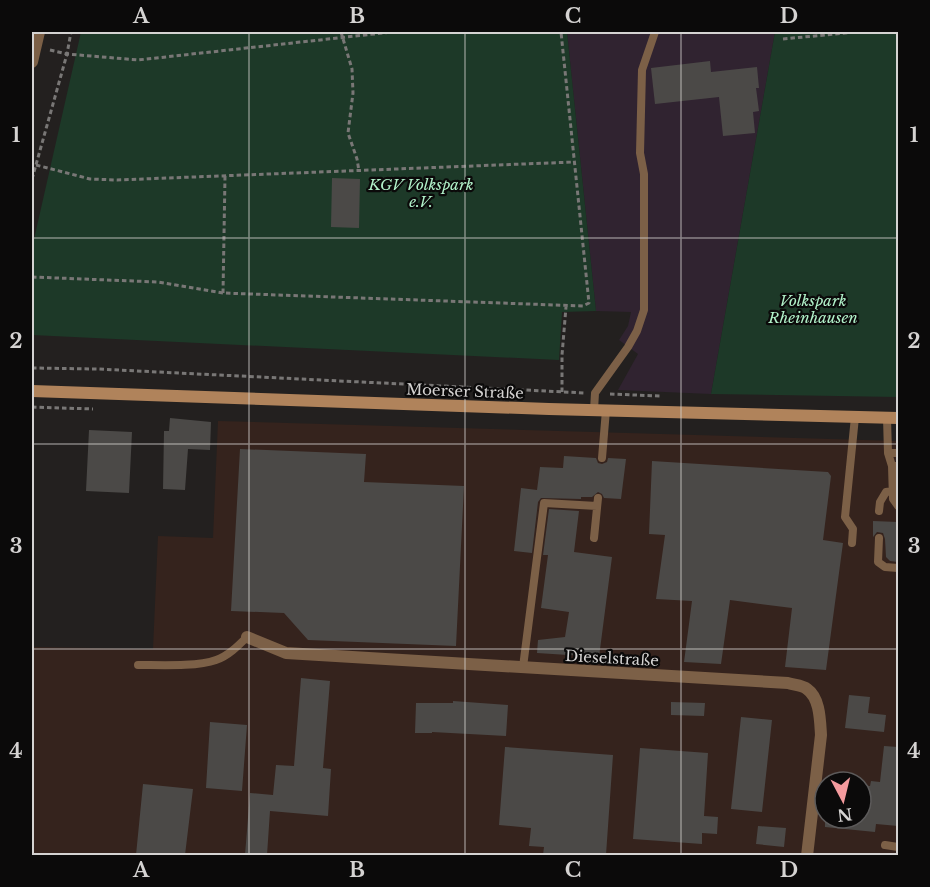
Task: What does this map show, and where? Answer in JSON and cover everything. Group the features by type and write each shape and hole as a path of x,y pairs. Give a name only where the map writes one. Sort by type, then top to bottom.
{"main road":[{"name":"Moerser Straße","path":"32,391 893,418"}],"street":[{"path":"32,62 39,32"},
{"name":"Dieselstraße","path":"247,637 286,653 788,683 807,688 816,702 821,735 807,855"}],"lane":[{"path":"602,458 600,410 595,393 638,331 644,310 644,174 640,153 642,70 655,32"},
{"path":"852,543 853,529 845,517 855,417"},
{"path":"879,511 880,502 886,492 896,494 895,466 888,453 893,418"},
{"path":"888,453 898,453"},
{"path":"594,538 598,498"},
{"path":"523,667 544,503 597,507"},
{"path":"879,538 878,562 885,567 898,568"},
{"path":"138,665 215,661 247,637"},
{"path":"885,846 898,847"}],"path":[{"path":"32,179 71,32"},
{"path":"341,32 352,69 353,93 348,133 357,159 358,171"},
{"path":"36,47 67,54 138,60 392,32"},
{"path":"32,277 158,282 223,293 583,306 589,303 561,32"},
{"path":"783,39 856,32"},
{"path":"36,165 90,179 117,180 574,162"},
{"path":"223,293 225,176"},
{"path":"562,392 566,307"},
{"path":"32,368 665,396"}],"shaded area":[{"path":"567,32 775,32 711,394 618,390 638,354 619,340 628,326 631,312 596,311"},
{"path":"218,421 898,441 898,855 32,855 32,647 153,649 158,536 213,538"}],"green space":[{"name":"KGV Volkspark e.V.","path":"81,32 567,32 596,311 562,312 559,360 32,335 32,248"},
{"name":"Volkspark Rheinhausen","path":"775,32 898,32 898,397 711,394"}],"building":[{"path":"710,61 711,72 757,67 759,88 756,88 759,111 753,112 755,133 723,136 719,97 655,104 651,68"},
{"path":"332,178 360,179 359,228 331,227"},
{"path":"170,418 211,422 210,450 188,449 185,490 163,489 164,431 169,431"},
{"path":"89,430 132,432 129,493 86,491"},
{"path":"240,449 366,454 364,482 464,486 456,646 308,640 284,613 231,611"},
{"path":"564,456 596,458 598,463 602,464 607,462 608,458 626,459 621,499 604,498 598,492 592,497 581,497 581,499 541,498 538,502 532,553 514,551 521,488 537,490 540,467 563,468"},
{"path":"652,461 828,472 831,476 823,540 843,543 826,670 785,667 792,608 730,600 721,664 684,662 692,601 656,599 665,535 649,534"},
{"path":"549,509 579,511 574,552 612,557 599,657 537,653 538,640 565,637 569,612 541,608 548,555 543,555"},
{"path":"873,521 898,522 898,562 890,561 886,557 883,533 877,532 873,537"},
{"path":"301,678 330,681 323,768 331,769 328,816 270,811 267,855 245,855 250,793 273,795 276,765 294,766"},
{"path":"849,695 870,697 868,713 886,715 884,732 845,728"},
{"path":"453,701 508,705 506,736 415,733 416,703 453,703"},
{"path":"671,702 705,703 704,716 671,715"},
{"path":"741,717 772,720 762,812 731,809"},
{"path":"210,722 247,725 242,791 206,788"},
{"path":"884,746 898,747 898,826 876,824 875,832 855,830 873,830 873,781 880,782"},
{"path":"505,747 613,755 606,855 543,855 544,847 529,846 531,828 499,825"},
{"path":"640,748 708,753 704,816 718,817 717,834 702,833 702,844 633,839"},
{"path":"143,784 193,789 185,855 136,855"},
{"path":"758,826 786,828 784,847 756,844"}]}
